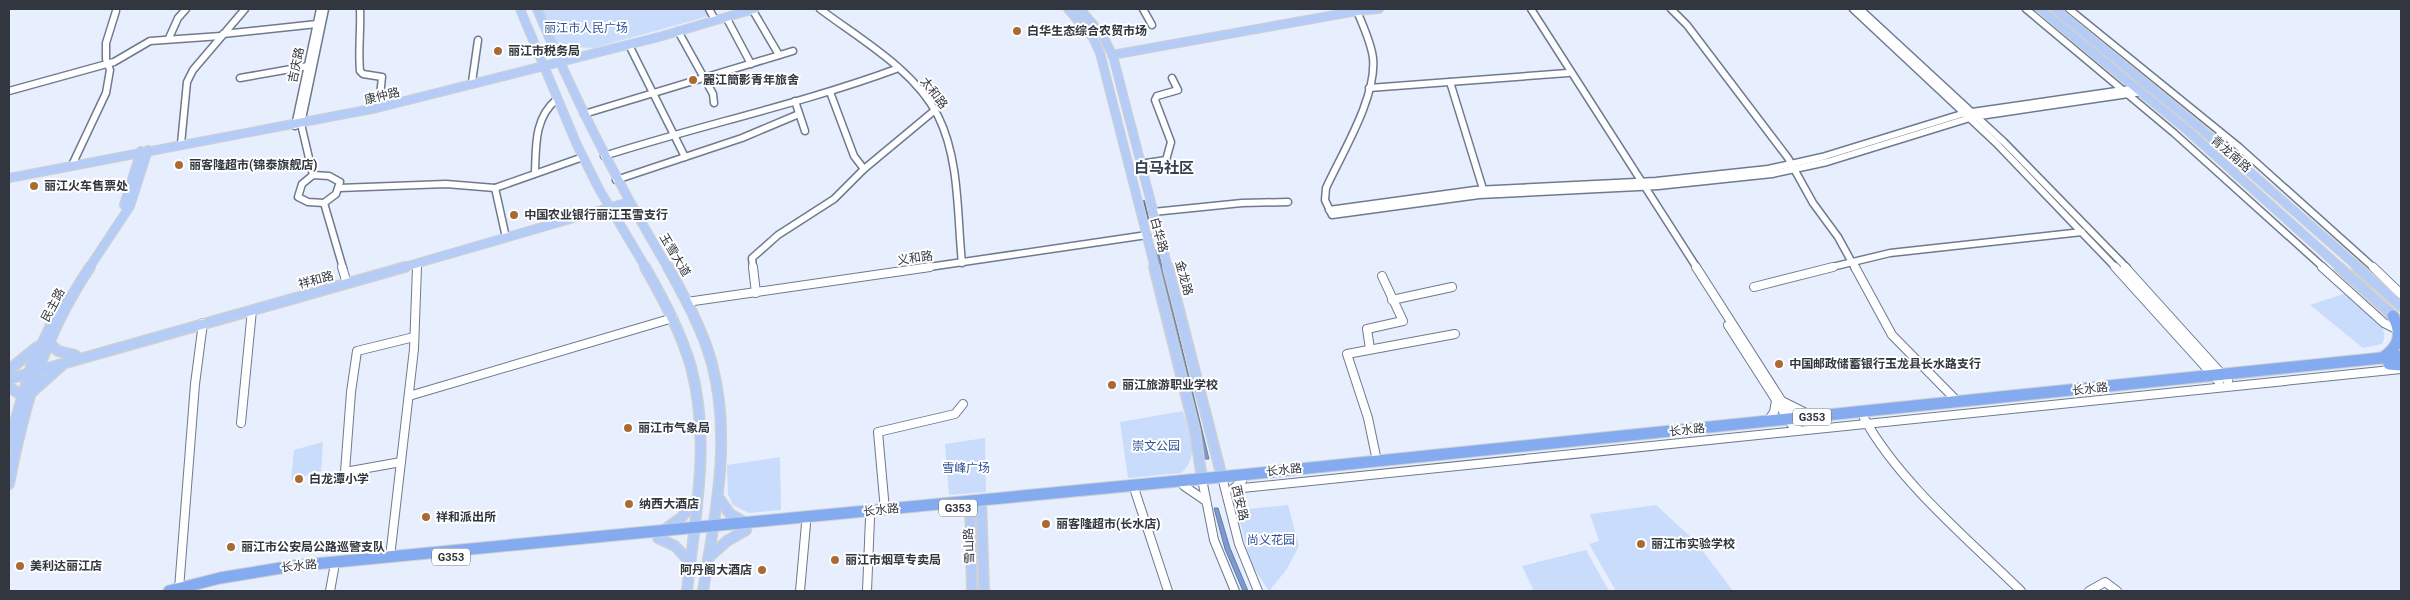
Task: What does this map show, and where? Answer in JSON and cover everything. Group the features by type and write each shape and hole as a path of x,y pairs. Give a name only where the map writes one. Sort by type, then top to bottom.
{"highway":[{"path":"2376,360 2397,346 2398,323"},
{"name":"长水路","path":"1226,482 1377,461 1767,422 1866,421 2401,356"},
{"name":"长水路","path":"746,526 806,524 870,518 975,504 1203,481 1242,481 1959,403 2401,364"},
{"name":"长水路","path":"180,590 269,569 712,530 885,510 1135,491 1184,486 1203,481"},
{"name":"长水路","path":"180,590 267,576 334,568 660,534"}],"main road":[{"path":"520,9 583,157 673,318 686,346 698,396 700,442 687,591"},
{"name":"玉雪大道","path":"537,9 559,62 616,180 687,302 705,339 718,390 721,438 718,497 712,530"},
{"name":"康仲路","path":"559,62 744,9"},
{"name":"康仲路","path":"9,176 299,124 405,102 629,45 753,9"},
{"name":"白华路","path":"1068,9 1093,38 1100,53 1191,414 1203,481"},
{"name":"金龙路","path":"1080,9 1103,36 1112,55 1226,482"},
{"path":"1112,55 1360,10 1379,9"},
{"name":"青龙南路","path":"2040,9 2139,90 2398,323"},
{"name":"青龙南路","path":"2055,9 2215,141 2401,306"},
{"name":"康仲路","path":"9,176 299,124 543,66"},
{"name":"民主路","path":"9,443 34,369 62,300 118,217 144,152"},
{"name":"祥和路","path":"9,372 67,362 417,264 627,200"},
{"name":"祥和路","path":"9,379 75,355 346,280 505,233 609,206"},
{"path":"9,372 45,343 58,351 75,355"},
{"path":"9,387 25,396 67,362"},
{"name":"民主路","path":"9,484 25,396"},
{"path":"708,558 746,526 730,514 718,497"},
{"path":"690,562 660,534 681,518 696,499"},
{"name":"雪山路","path":"972,591 975,504"},
{"name":"雪山路","path":"975,504 984,591"},
{"path":"703,591 712,530"}],"street":[{"path":"169,38 178,18 186,9"},
{"path":"181,144 186,85 193,70 245,9"},
{"name":"吉庆路","path":"314,175 299,124 308,66 320,9"},
{"name":"吉庆路","path":"299,124 325,9"},
{"path":"360,9 361,33 358,48 360,71 363,74 382,77 378,105"},
{"path":"709,9 714,18"},
{"path":"753,9 779,55"},
{"name":"太和路","path":"820,9 918,88 935,110 949,148 962,263"},
{"path":"1144,9 1152,25"},
{"path":"1527,9 1641,184"},
{"path":"1531,9 1793,422"},
{"path":"1671,9 1687,25 1793,167 1810,198 1832,228 1892,335 1959,403"},
{"path":"1853,9 1971,115 2222,379"},
{"path":"1860,9 2058,197 2222,379"},
{"path":"2026,9 2127,92 2248,198 2384,324 2398,323"},
{"path":"2069,9 2250,158 2340,236 2401,294"},
{"path":"1330,212 1325,200 1326,188 1373,72 1372,51 1360,10"},
{"path":"74,163 104,99 110,70 107,64 107,38 116,11"},
{"path":"726,17 752,64"},
{"path":"9,91 107,64 150,41 284,29 317,24"},
{"path":"678,31 713,94 714,103"},
{"path":"472,82 478,40"},
{"path":"629,45 652,94 675,134 685,156"},
{"path":"584,114 793,50"},
{"path":"240,78 308,66"},
{"path":"604,156 675,134 830,92 896,69"},
{"path":"1368,88 1568,73"},
{"path":"1140,164 1166,160 1171,142 1155,100 1157,96 1178,90 1172,78"},
{"path":"1450,82 1483,189"},
{"path":"1330,212 1479,195 1641,184 1793,167 1971,115 2139,90"},
{"path":"830,92 854,156 864,170"},
{"path":"535,173 536,130 546,108 557,99"},
{"path":"795,101 805,131"},
{"path":"756,294 752,258 778,234 834,199 864,170 935,110"},
{"path":"616,180 748,135 799,114"},
{"path":"339,188 446,184 495,188 583,157"},
{"path":"314,175 336,178 340,182 339,188 333,197 324,203 308,202 298,196 302,184 314,175"},
{"path":"1330,212 1483,189 1641,184"},
{"path":"495,188 505,233"},
{"path":"1153,212 1242,203 1288,202"},
{"path":"324,203 346,280"},
{"path":"1754,287 1852,262 1917,249 2082,232"},
{"name":"义和路","path":"687,302 756,294 1146,235"},
{"path":"390,557 414,338 417,264"},
{"path":"1370,349 1367,329 1403,321 1382,276"},
{"path":"1392,300 1452,287"},
{"path":"241,423 252,310"},
{"path":"408,396 554,355 673,318"},
{"path":"180,590 194,399 203,323"},
{"path":"1377,461 1368,418 1347,354 1455,334"},
{"path":"401,462 345,472 351,392 357,351 414,338"},
{"path":"1226,482 2401,369"},
{"path":"1779,400 1797,410 1818,417"},
{"path":"1767,422 1779,400"},
{"path":"885,510 878,432 955,414 963,404"},
{"path":"1866,421 1876,440 1905,476 2021,591"},
{"path":"1203,481 1214,540 1235,591"},
{"name":"西安路","path":"1226,482 1227,497 1238,544 1258,591"},
{"path":"1184,486 1206,500"},
{"path":"1135,491 1168,591"},
{"path":"867,591 870,518"},
{"path":"800,591 806,524"},
{"path":"321,591 330,590 334,568"},
{"path":"2089,591 2105,582 2117,591"}],"green space":[{"name":"丽江市人民广场","path":"542,9 707,9 709,16 594,48 568,47 556,44"},
{"path":"2346,293 2366,309 2379,323 2384,337 2382,344 2363,348 2310,305"},
{"name":"崇文公园","path":"1183,411 1192,444 1191,459 1187,466 1181,473 1128,478 1120,422"},
{"name":"雪峰广场","path":"985,438 986,492 949,495 945,444"},
{"path":"323,442 321,471 291,480 294,450"},
{"path":"780,457 781,510 749,513 733,505 728,494 727,465"},
{"name":"尚义花园","path":"1288,505 1299,546 1287,569 1269,591 1251,564 1237,510"},
{"path":"1656,505 1695,541 1733,591 1616,591 1589,544 1599,541 1590,514"},
{"path":"1586,550 1609,591 1534,591 1522,566"}],"water":[{"path":"1155,250 1158,250 1209,459 1205,459"},
{"path":"1214,508 1218,508 1230,548 1248,591 1243,591 1225,549"}],"waterway":[{"path":"1144,201 1149,222"}],"place":[{"name":"白华生态综合农贸市场","path":"1017,31"},
{"name":"丽江市税务局","path":"498,51"},
{"name":"麗江簡影青年旅舍","path":"693,80"},
{"name":"丽客隆超市(锦泰旗舰店)","path":"179,165"},
{"name":"丽江火车售票处","path":"34,186"},
{"name":"中国农业银行丽江玉雪支行","path":"514,215"},
{"name":"中国邮政储蓄银行玉龙县长水路支行","path":"1779,364"},
{"name":"丽江旅游职业学校","path":"1112,385"},
{"name":"丽江市气象局","path":"628,428"},
{"name":"白龙潭小学","path":"299,479"},
{"name":"纳西大酒店","path":"629,504"},
{"name":"祥和派出所","path":"426,517"},
{"name":"丽客隆超市(长水店)","path":"1046,524"},
{"name":"丽江市实验学校","path":"1641,544"},
{"name":"丽江市公安局公路巡警支队","path":"231,547"},
{"name":"丽江市烟草专卖局","path":"835,560"},
{"name":"美利达丽江店","path":"20,566"},
{"name":"阿丹阁大酒店","path":"762,570"}],"district":[{"name":"白马社区","path":"1164,168"}]}
